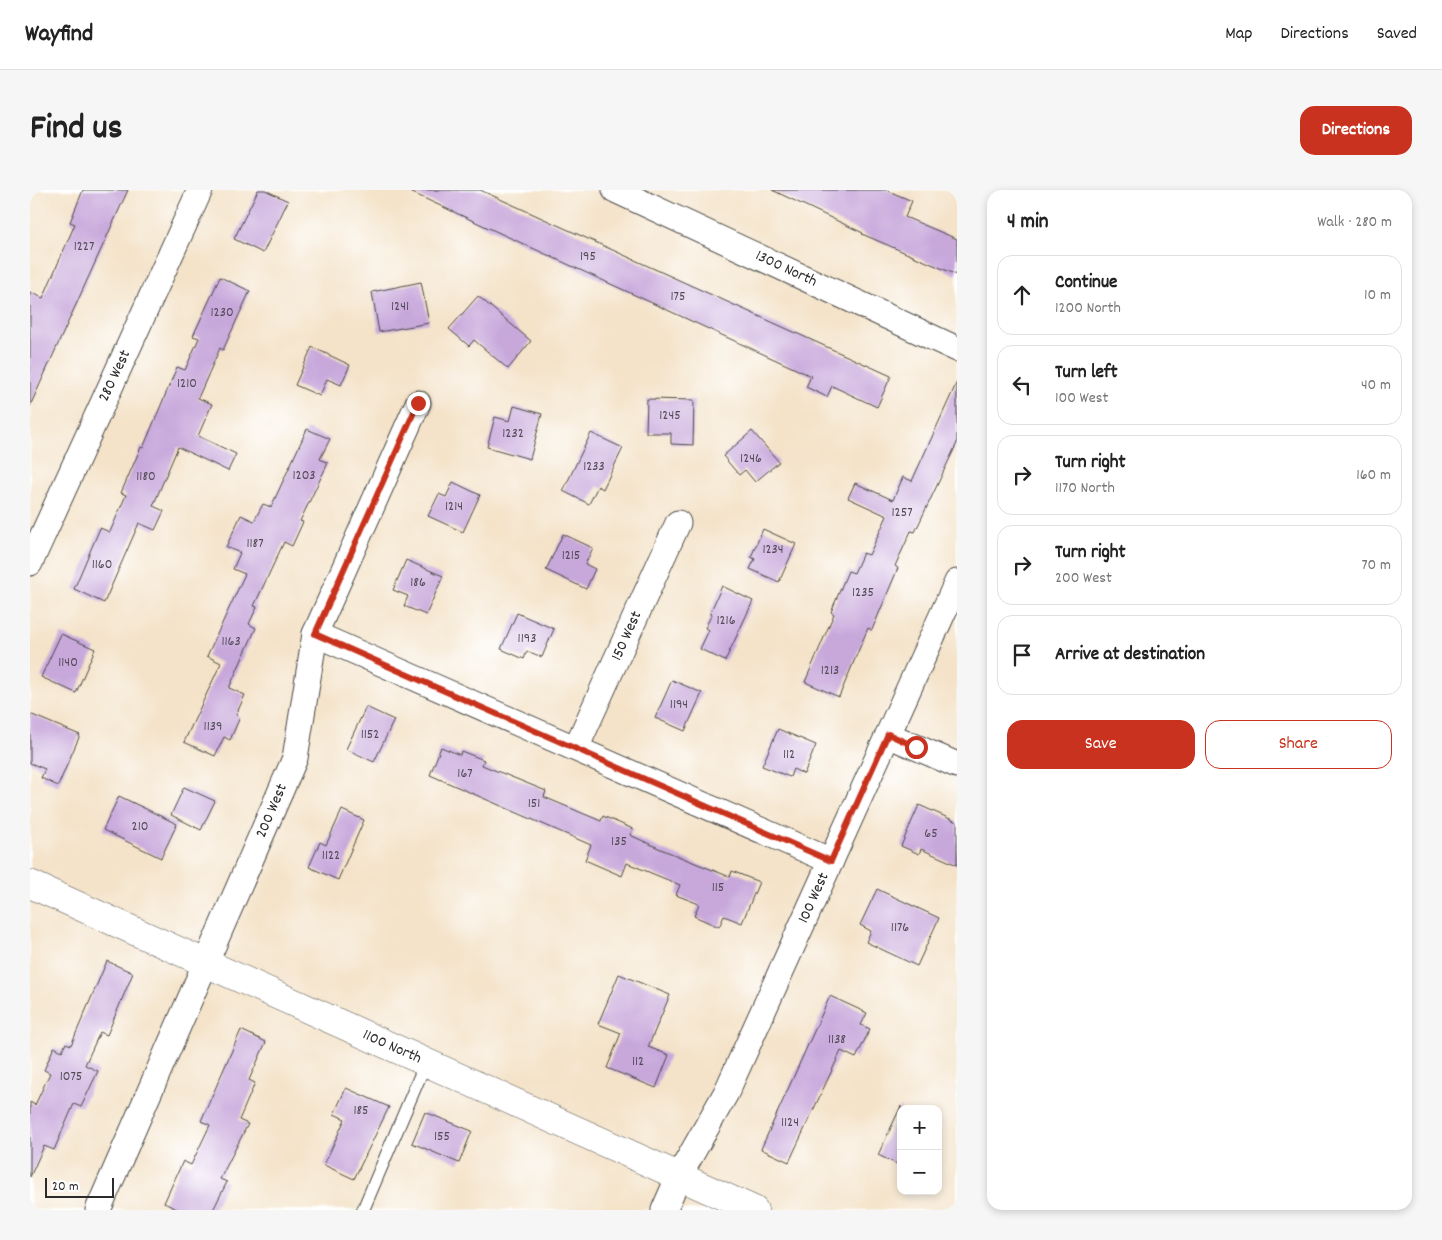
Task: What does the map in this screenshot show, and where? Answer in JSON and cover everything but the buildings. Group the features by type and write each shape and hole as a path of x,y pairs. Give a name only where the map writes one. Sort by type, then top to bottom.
{"main road":[{"name":"1100 North","path":"30,884 754,1210"}],"street":[{"name":"280 West","path":"30,563 200,190"},
{"name":"1300 North","path":"615,190 957,349"},
{"name":"200 West","path":"98,1210 295,758 315,634 418,403"},
{"name":"150 West","path":"576,748 678,523"},
{"name":"100 West","path":"664,1210 679,1176 726,1093 957,582"},
{"path":"315,634 831,861"},
{"path":"888,734 957,765"}],"lane":[{"path":"363,1210 426,1062"}],"route":[{"path":"418,403 315,634 831,861 888,734 916,747"}]}
